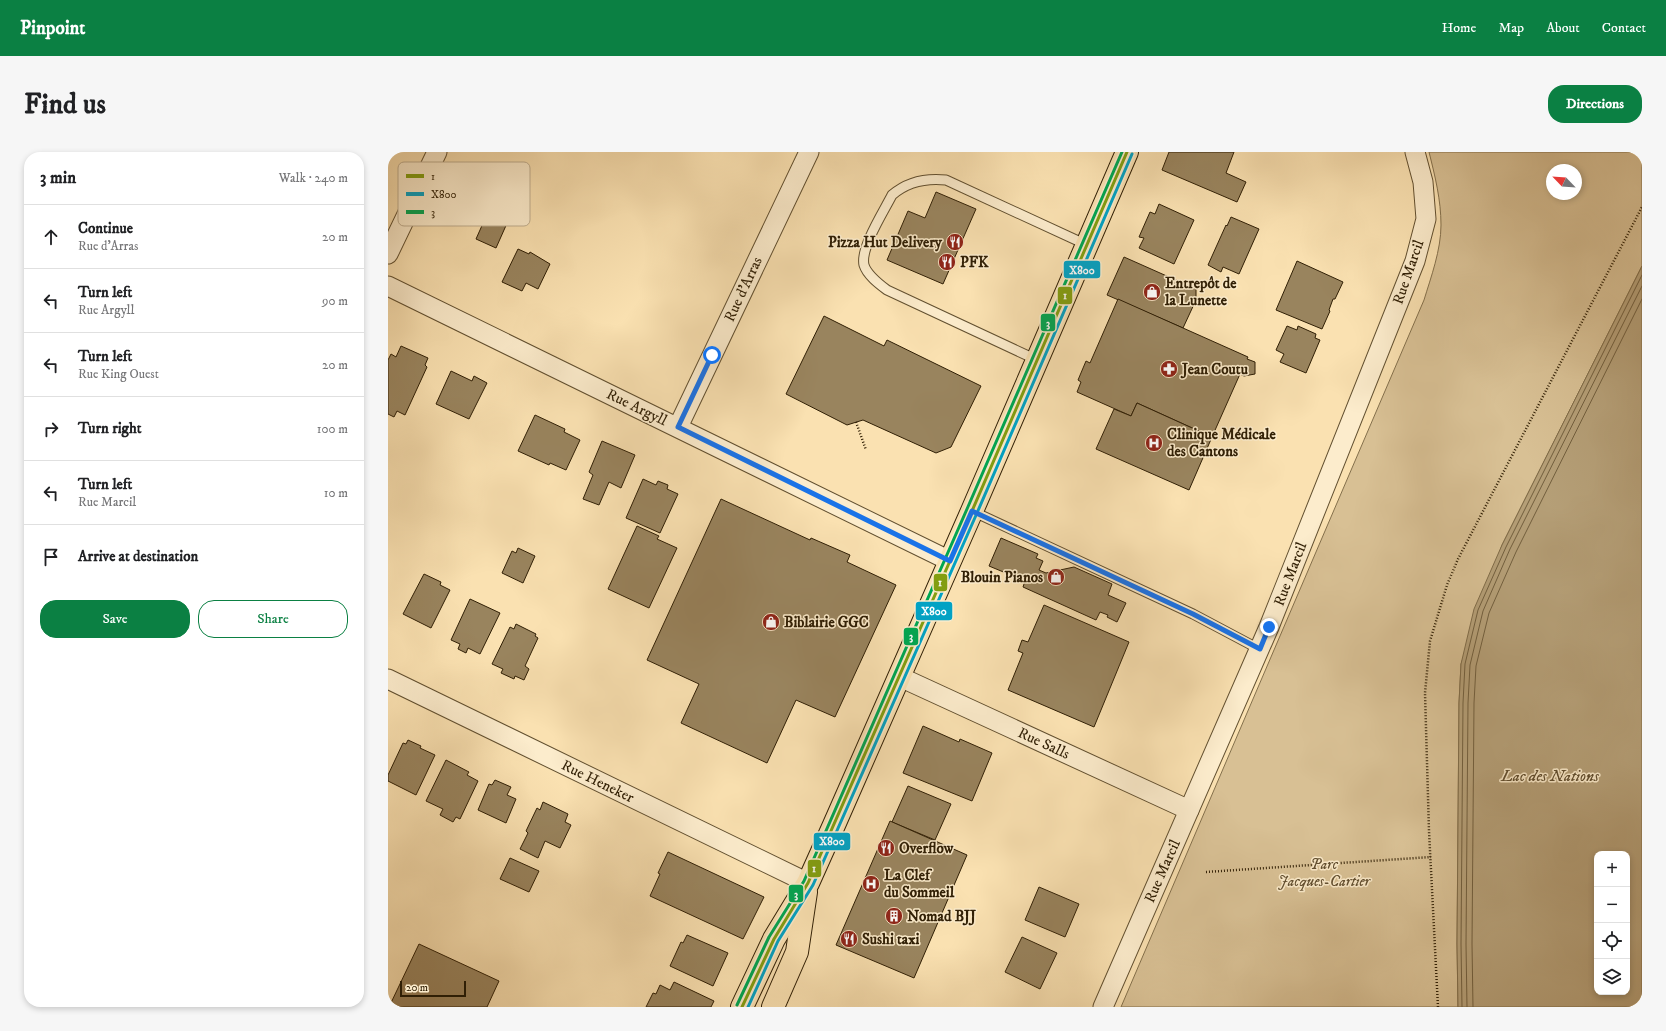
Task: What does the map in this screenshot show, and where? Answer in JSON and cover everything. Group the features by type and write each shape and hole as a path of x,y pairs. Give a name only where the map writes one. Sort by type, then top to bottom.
{"main road":[{"path":"742,1007 774,939 808,883 900,677 1127,152"},
{"path":"773,1007 797,952 808,883"}],"street":[{"path":"432,162 437,152"},
{"name":"Rue d'Arras","path":"678,427 809,152"},
{"name":"Rue Marcil","path":"1103,1007 1260,649 1415,261 1426,219 1423,182 1415,152"},
{"path":"388,254 401,226"},
{"name":"Rue Argyll","path":"388,286 950,561"},
{"name":"Rue Salls","path":"900,677 1189,810"},
{"name":"Rue Heneker","path":"388,679 808,883"}],"lane":[{"path":"1038,360 887,290 878,283 865,266 864,259 866,247 892,195 899,189 927,179 946,180 1086,245"},
{"path":"972,511 1193,614 1260,649"}],"path":[{"path":"1438,1007 1425,693 1430,641 1447,585 1458,558 1642,207"},
{"path":"856,422 866,450"},
{"path":"1206,872 1431,857"}],"green space":[{"name":"Parc Jacques-Cartier","path":"1429,152 1642,152 1642,266 1502,545 1461,664 1459,703 1457,944 1458,1007 1121,1007 1424,300 1435,263 1441,234 1440,206"}],"water":[{"name":"Lac des Nations","path":"1642,266 1642,1007 1458,1007 1457,944 1459,703 1461,664 1474,609 1502,545"}],"building":[{"path":"1169,152 1234,152 1226,173 1246,182 1237,202 1162,170"},
{"path":"936,192 976,209 943,284 887,260 908,211 925,218"},
{"path":"1159,204 1194,220 1174,264 1139,248 1144,238 1139,237 1150,212 1155,214"},
{"path":"1231,217 1259,229 1239,274 1223,267 1221,272 1208,265"},
{"path":"482,226 506,226 496,248 476,239"},
{"path":"518,249 529,254 530,252 550,264 538,289 526,283 522,291 502,282"},
{"name":"Entrepôt de la Lunette","path":"1124,257 1196,289 1196,300 1183,328 1107,295"},
{"path":"1297,261 1343,282 1335,299 1333,299 1329,310 1330,311 1322,329 1276,310"},
{"name":"Jean Coutu","path":"1118,299 1248,357 1247,359 1255,362 1255,374 1244,376 1240,374 1212,437 1137,403 1131,416 1077,392 1081,382 1078,380 1086,361 1090,363"},
{"path":"824,316 884,346 887,340 981,386 951,447 936,453 863,420 847,425 786,394"},
{"path":"1287,326 1297,330 1298,326 1316,334 1315,338 1320,340 1306,373 1280,362 1284,354 1276,350"},
{"path":"401,346 428,358 425,365 427,367 405,415 397,411 394,417 388,414 388,360 391,354 396,357"},
{"path":"451,371 472,381 474,376 487,383 469,419 436,404"},
{"name":"Clinique Médicale des Cantons","path":"1137,403 1212,437 1189,490 1096,449 1114,409 1131,416"},
{"path":"535,415 565,429 564,432 580,440 566,470 550,463 549,465 518,451"},
{"path":"602,441 635,455 621,488 609,482 599,505 583,499 593,475 589,472"},
{"path":"643,479 656,485 658,481 668,485 667,489 678,494 660,533 626,518"},
{"name":"Biblairie GGC","path":"721,499 810,540 811,538 850,555 847,562 896,585 835,717 796,700 767,763 681,723 699,684 647,660"},
{"path":"637,526 659,536 657,539 677,548 649,608 608,589"},
{"name":"Blouin Pianos","path":"1001,538 1038,554 1036,558 1043,561 1039,570 1046,573 1074,567 1112,584 1108,595 1126,603 1117,622 1107,617 1108,615 1100,612 1096,620 1023,587 1025,581 989,566"},
{"path":"518,548 535,556 523,583 502,573 512,551 516,553"},
{"path":"424,574 441,582 440,585 450,590 431,628 403,614"},
{"path":"470,599 500,613 480,654 468,648 466,653 458,649 460,644 451,640"},
{"path":"1044,605 1129,642 1094,727 1008,690 1023,653 1018,651 1022,640 1028,642"},
{"path":"516,624 536,634 535,636 538,638 525,666 529,669 524,680 515,676 514,679 501,673 503,669 492,664 510,627 514,629"},
{"path":"923,726 959,742 960,739 992,753 972,801 903,773"},
{"path":"408,740 435,755 416,795 388,781 388,775 403,743 406,744"},
{"path":"446,760 469,772 467,775 478,781 460,819 456,817 453,822 440,815 443,809 426,801"},
{"path":"495,780 511,787 507,795 516,799 506,823 478,810 489,784 492,785"},
{"path":"908,786 951,804 935,840 892,822"},
{"path":"543,802 568,814 565,822 571,825 560,848 545,841 538,858 520,849 528,833 526,831 537,808 540,810"},
{"name":"Nomad BJJ","path":"890,821 967,855 914,978 836,945"},
{"path":"668,852 764,897 743,939 650,896 660,874 658,873"},
{"path":"510,858 539,871 529,892 500,879"},
{"path":"1039,887 1079,904 1065,937 1025,920"},
{"path":"687,935 728,953 713,986 670,966 681,942 683,943"},
{"path":"1022,937 1057,953 1040,989 1005,972"},
{"path":"419,944 499,981 487,1007 389,1007"},
{"path":"674,982 714,1001 711,1007 646,1007 653,993 656,994 660,985 670,990"}],"transit line":[{"name":"3","path":"737,1005 769,937 804,881 1122,152"},
{"name":"1","path":"742,1007 774,939 808,883 972,511 1127,152"},
{"name":"X800","path":"748,1007 778,941 813,885 977,513 1132,154"}],"place":[{"name":"Pizza Hut Delivery","path":"955,242"},
{"name":"PFK","path":"947,262"},
{"name":"Entrepôt de la Lunette","path":"1152,292"},
{"name":"Jean Coutu","path":"1169,369"},
{"name":"Clinique Médicale des Cantons","path":"1154,443"},
{"name":"Blouin Pianos","path":"1056,577"},
{"name":"Biblairie GGC","path":"771,622"},
{"name":"Overflow","path":"886,848"},
{"name":"La Clef du Sommeil","path":"871,884"},
{"name":"Nomad BJJ","path":"894,916"},
{"name":"Sushi taxi","path":"849,939"}],"route":[{"path":"712,355 678,427 910,542 950,561 972,511 1193,614 1260,649 1269,627"}]}
